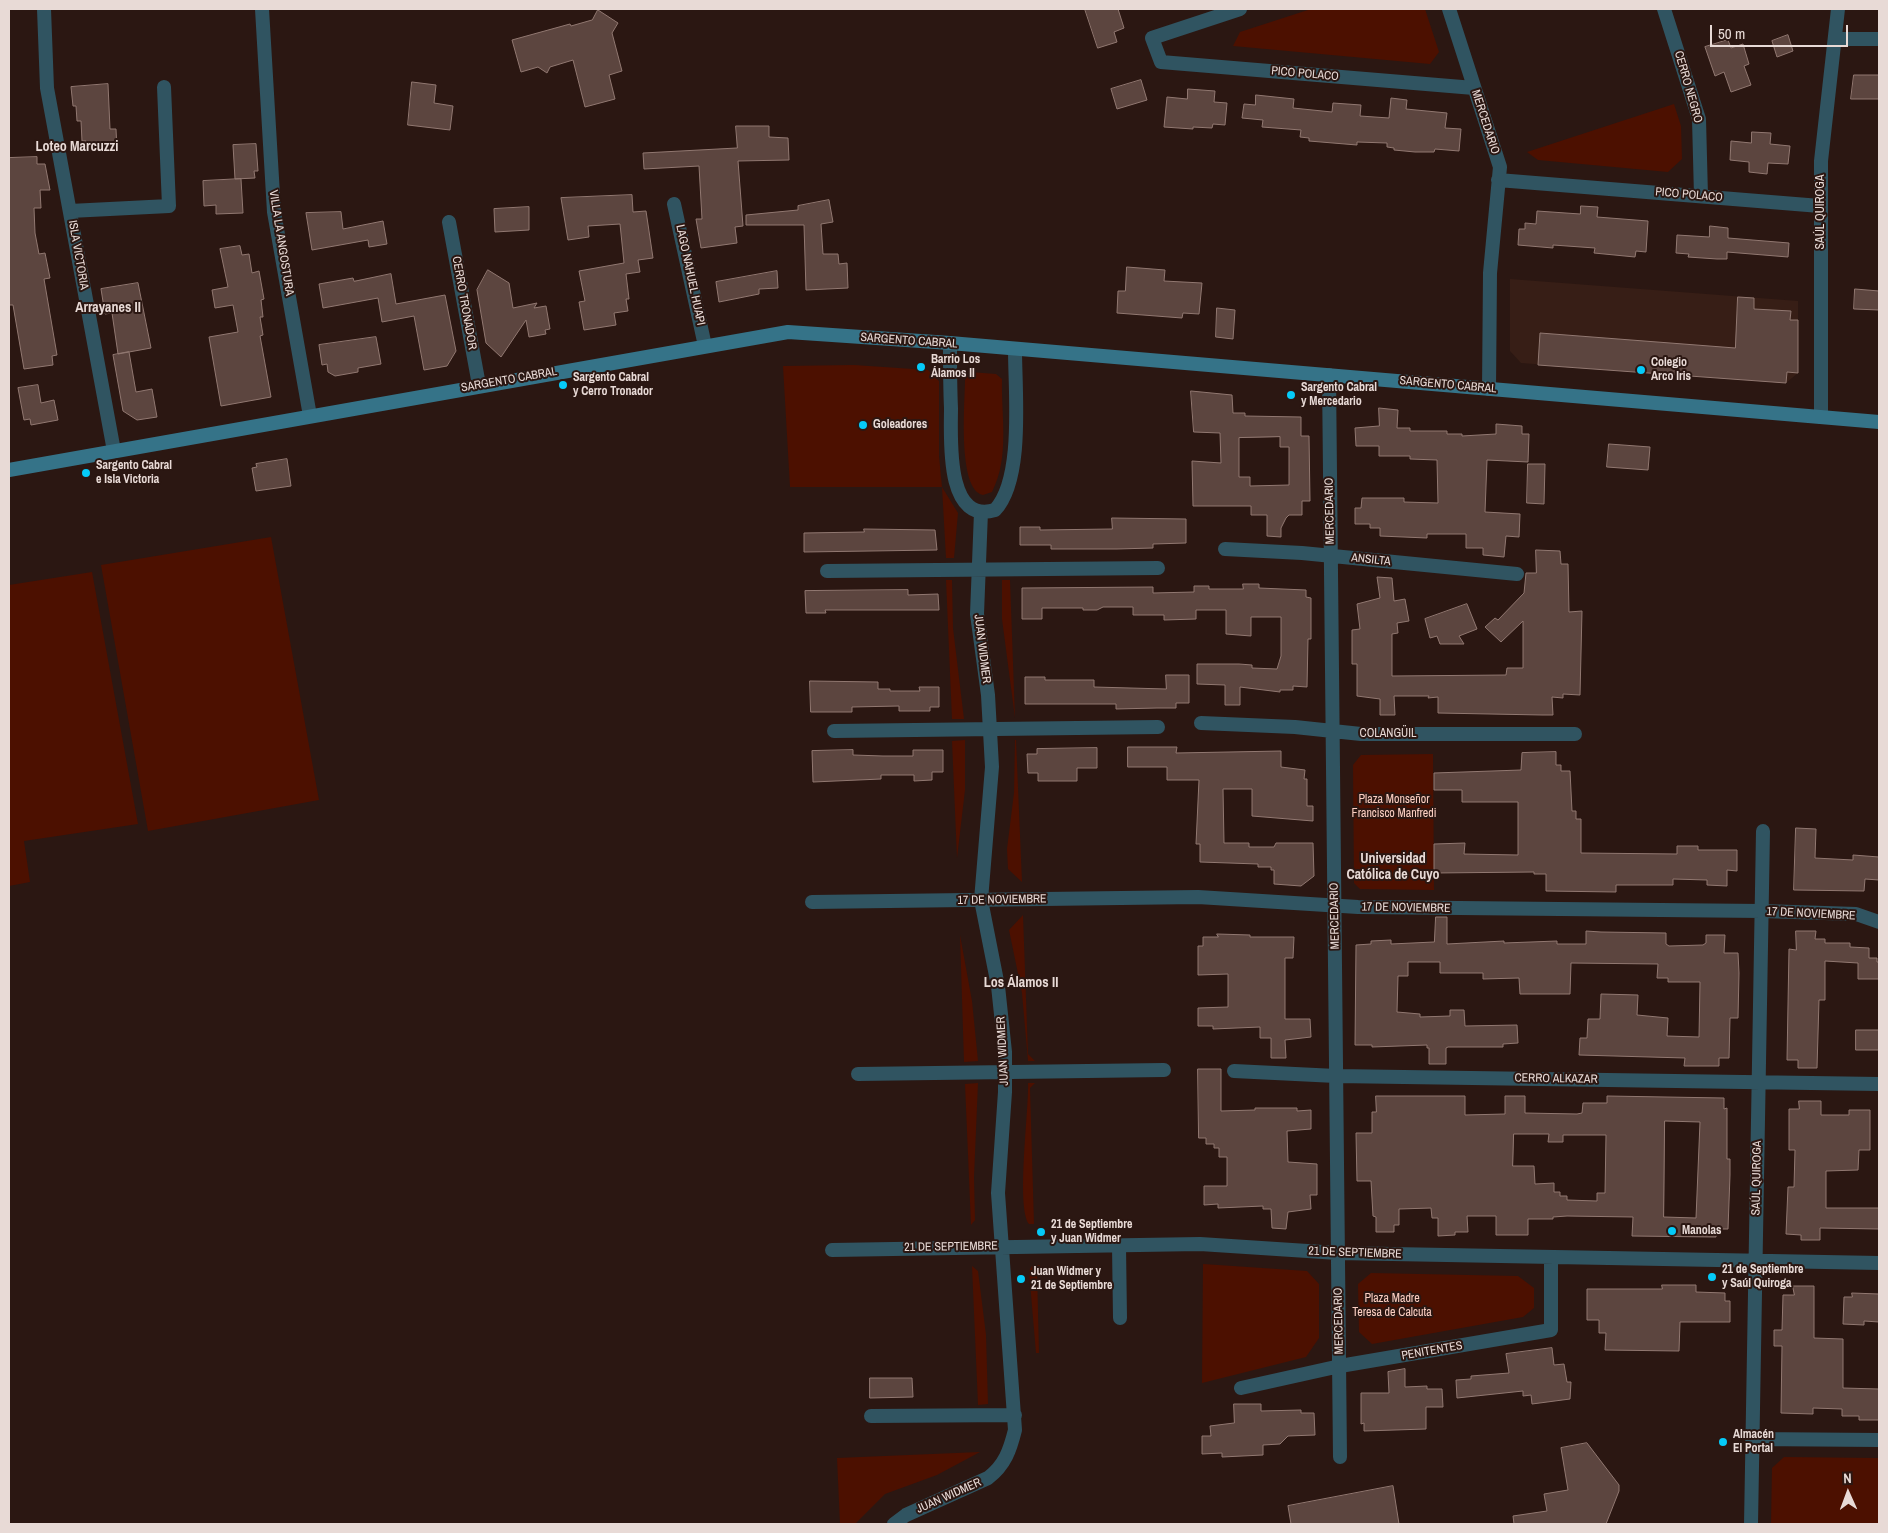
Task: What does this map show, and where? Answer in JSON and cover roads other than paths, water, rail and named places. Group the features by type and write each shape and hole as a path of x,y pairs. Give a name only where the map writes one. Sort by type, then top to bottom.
{"main road":[{"name":"SARGENTO CABRAL","path":"9,470 479,385 788,332 950,343 1879,422"}],"street":[{"name":"ISLA VICTORIA","path":"44,9 47,88 114,451"},
{"name":"VILLA LA ANGOSTURA","path":"262,9 274,212 310,416"},
{"name":"PICO POLACO","path":"1240,9 1152,38 1161,62 1474,88"},
{"name":"MERCEDARIO","path":"1449,9 1500,167 1490,273 1489,389"},
{"name":"CERRO NEGRO","path":"1664,9 1700,119 1701,196"},
{"name":"SAÚL QUIROGA","path":"1821,417 1821,161 1838,9"},
{"path":"1835,39 1879,39"},
{"path":"70,211 169,206 164,87"},
{"name":"PICO POLACO","path":"1498,180 1820,206"},
{"name":"LAGO NAHUEL HUAPI","path":"674,204 705,346"},
{"name":"CERRO TRONADOR","path":"449,222 479,385"},
{"path":"950,343 951,455 954,476 962,499 971,508 981,512 995,510 1008,491 1014,450 1016,350"},
{"name":"MERCEDARIO","path":"1329,375 1340,1457"},
{"name":"JUAN WIDMER","path":"894,1524 906,1514 969,1488 998,1470 1011,1446 1015,1414 1000,1246 998,1193 1005,1072 1001,1006 981,900 984,846 991,782 988,695 977,614 981,512"},
{"name":"ANSILTA","path":"1225,550 1331,556 1517,574"},
{"path":"827,571 1158,568"},
{"name":"COLANGÜIL","path":"1201,723 1361,734 1575,734"},
{"path":"834,731 1158,727"},
{"name":"SAÚL QUIROGA","path":"1750,1524 1763,831"},
{"name":"17 DE NOVIEMBRE","path":"812,902 1198,897 1334,906 1762,911 1856,914 1879,922"},
{"path":"858,1074 1164,1070"},
{"name":"CERRO ALKAZAR","path":"1234,1072 1336,1076 1879,1084"},
{"name":"21 DE SEPTIEMBRE","path":"832,1250 1200,1244 1338,1254 1879,1263"},
{"path":"1119,1246 1120,1318"},
{"name":"PENITENTES","path":"1241,1388 1340,1366 1551,1330 1551,1257"},
{"path":"871,1416 1015,1414"},
{"path":"1752,1439 1879,1440"}],"place":[{"name":"Barrio Los Álamos II","path":"921,367"},
{"name":"Colegio Arco Iris","path":"1641,370"},
{"name":"Sargento Cabral y Cerro Tronador","path":"563,385"},
{"name":"Sargento Cabral y Mercedario","path":"1291,395"},
{"name":"Goleadores","path":"863,425"},
{"name":"Sargento Cabral e Isla Victoria","path":"86,473"},
{"name":"Manolas","path":"1672,1231"},
{"name":"21 de Septiembre y Juan Widmer","path":"1041,1232"},
{"name":"21 de Septiembre y Saúl Quiroga","path":"1712,1277"},
{"name":"Juan Widmer y 21 de Septiembre","path":"1021,1279"},
{"name":"Almacén El Portal","path":"1723,1442"}],"district":[{"name":"Loteo Marcuzzi","path":"77,147"},
{"name":"Arrayanes II","path":"108,308"},
{"name":"Universidad Católica de Cuyo","path":"1393,868"},
{"name":"Los Álamos II","path":"1021,983"}],"park label":[{"name":"Plaza Monseñor Francisco Manfredi","path":"1394,807"},
{"name":"Plaza Madre Teresa de Calcuta","path":"1392,1306"}]}
